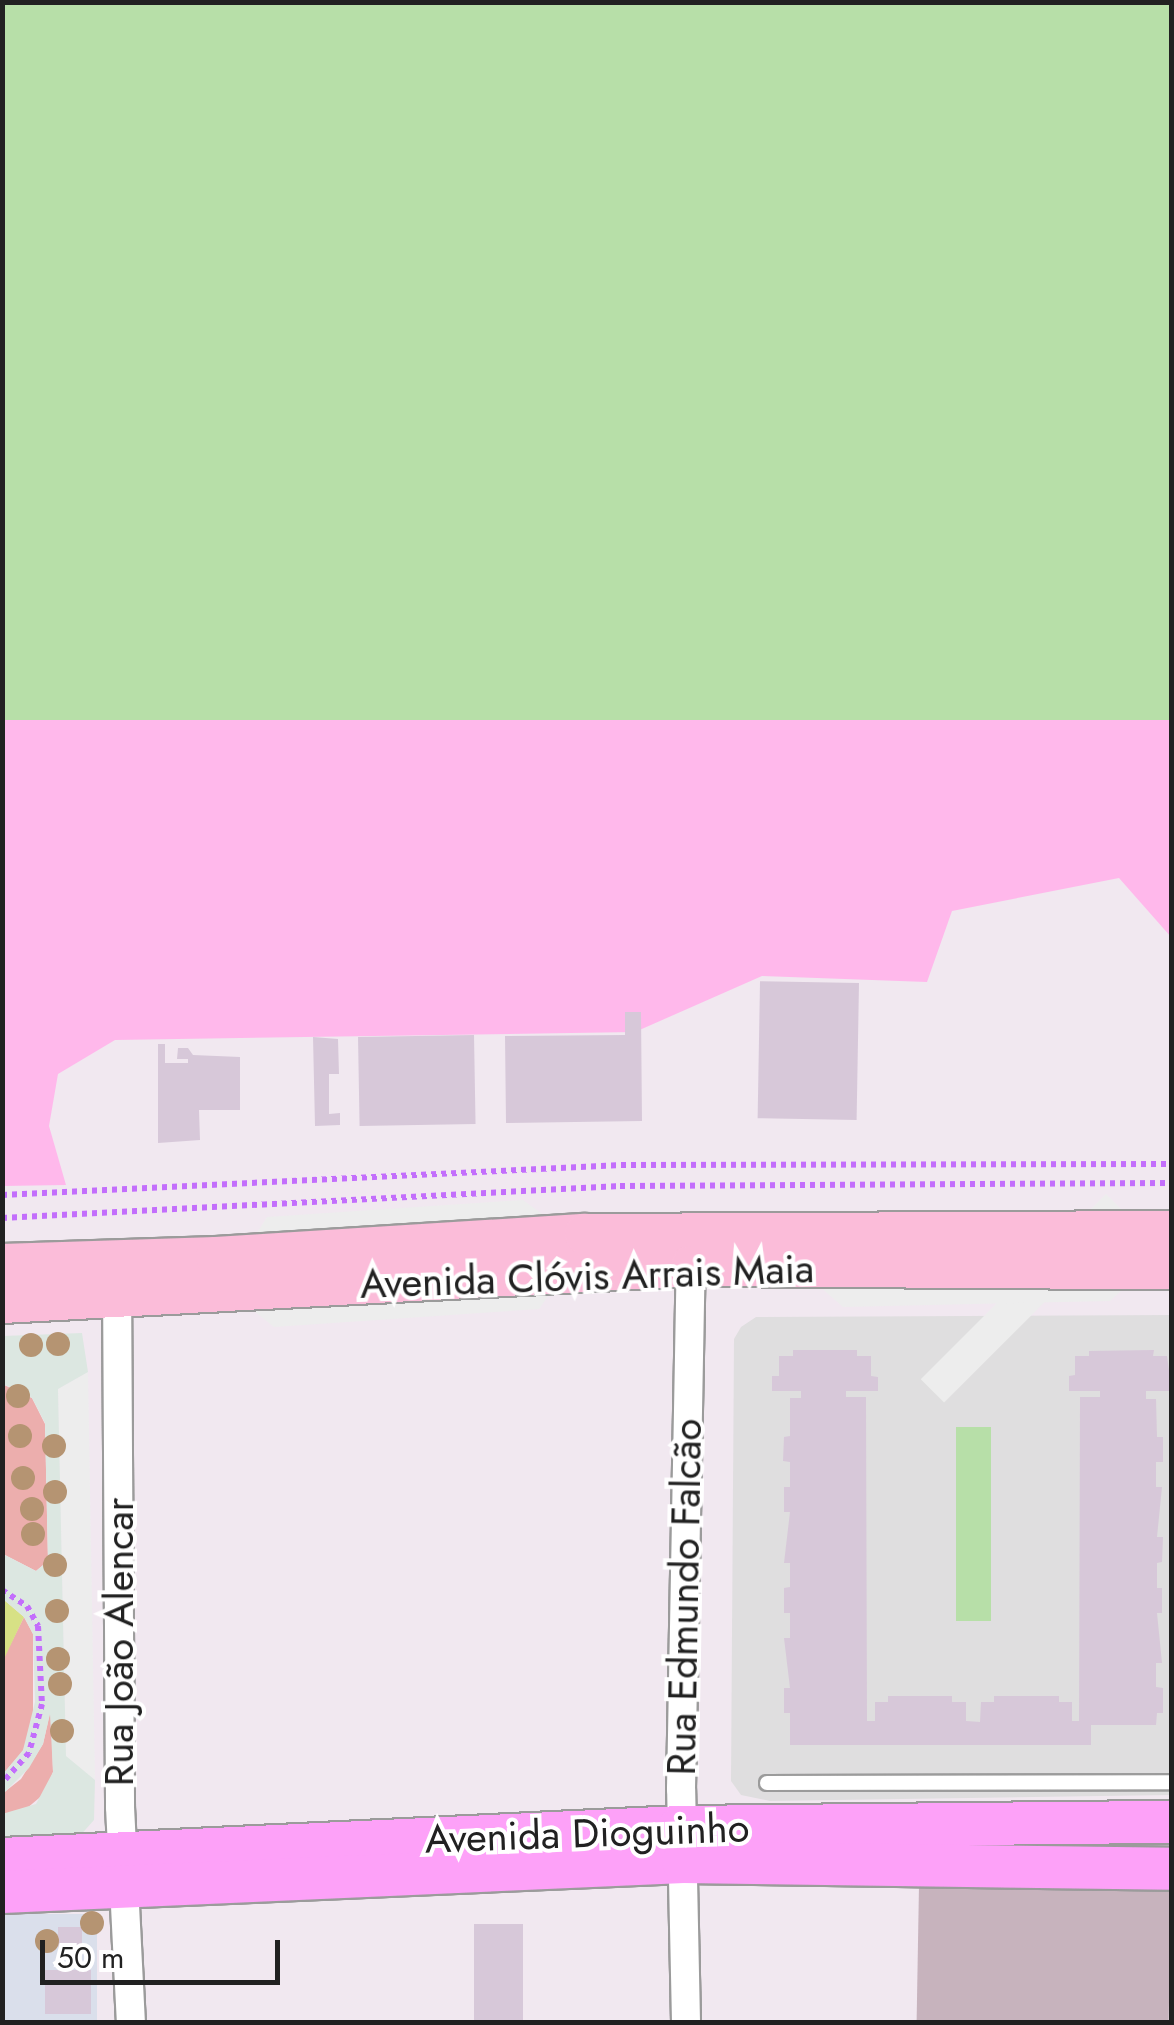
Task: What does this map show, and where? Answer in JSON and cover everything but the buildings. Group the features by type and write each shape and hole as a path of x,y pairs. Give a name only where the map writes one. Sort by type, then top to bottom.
{"main road":[{"name":"Avenida Clóvis Arrais Maia","path":"2,1303 117,1280 691,1249 1172,1231"},
{"name":"Avenida Clóvis Arrais Maia","path":"691,1249 1172,1269"},
{"name":"Avenida Clóvis Arrais Maia","path":"2,1264 117,1280"},
{"name":"Avenida Dioguinho","path":"2,1892 124,1870 1172,1822"},
{"name":"Avenida Dioguinho","path":"681,1844 1172,1869"},
{"name":"Avenida Dioguinho","path":"2,1859 124,1870"}],"street":[{"name":"Rua Edmundo Falcão","path":"686,2022 681,1844 691,1249"},
{"name":"Rua João Alencar","path":"117,1280 124,1870 131,2022"}],"lane":[{"path":"767,1783 1172,1782"}],"path":[{"path":"2,1194 621,1165 1172,1164"},
{"path":"2,1218 620,1186 1172,1183"},
{"path":"2,1590 28,1606 38,1626 42,1704 28,1753 2,1783"}],"shaded area":[{"path":"2,3 1171,3 1171,720 2,720"},
{"path":"1106,1194 1129,1217 944,1403 921,1379"},
{"path":"523,1200 549,1219 253,1239 267,1217"},
{"path":"1132,1281 1110,1301 843,1307 818,1285"},
{"path":"555,1286 539,1309 274,1327 249,1307"},
{"path":"1171,1315 1171,1795 770,1801 741,1795 731,1781 734,1339 741,1327 756,1317"},
{"path":"82,1333 88,1372 58,1389 66,1756 95,1780 94,1820 78,1838 3,1842 2,1814 36,1804 53,1772 50,1714 43,1744 29,1768 3,1794 3,1774 23,1750 35,1702 33,1634 24,1617 3,1599 3,1554 36,1571 48,1561 45,1423 32,1398 3,1384 3,1336"},
{"path":"88,1372 95,1780 66,1757 58,1389"},
{"path":"2,1384 32,1398 45,1424 48,1561 36,1571 3,1554"},
{"path":"956,1427 991,1427 991,1621 956,1621"},
{"path":"3,1599 24,1617 3,1661"},
{"path":"24,1617 33,1634 33,1722 23,1751 3,1774 2,1661"},
{"path":"51,1708 53,1772 45,1793 26,1809 5,1815 2,1794 21,1779 43,1744"},
{"path":"919,1885 1171,1889 1169,2022 917,2022"},
{"path":"3,1914 97,1914 97,2022 3,2022"}],"sand":[{"path":"1171,685 1171,937 1119,878 952,911 927,982 762,976 635,1032 115,1040 58,1074 49,1126 66,1185 3,1186 2,720"}]}
